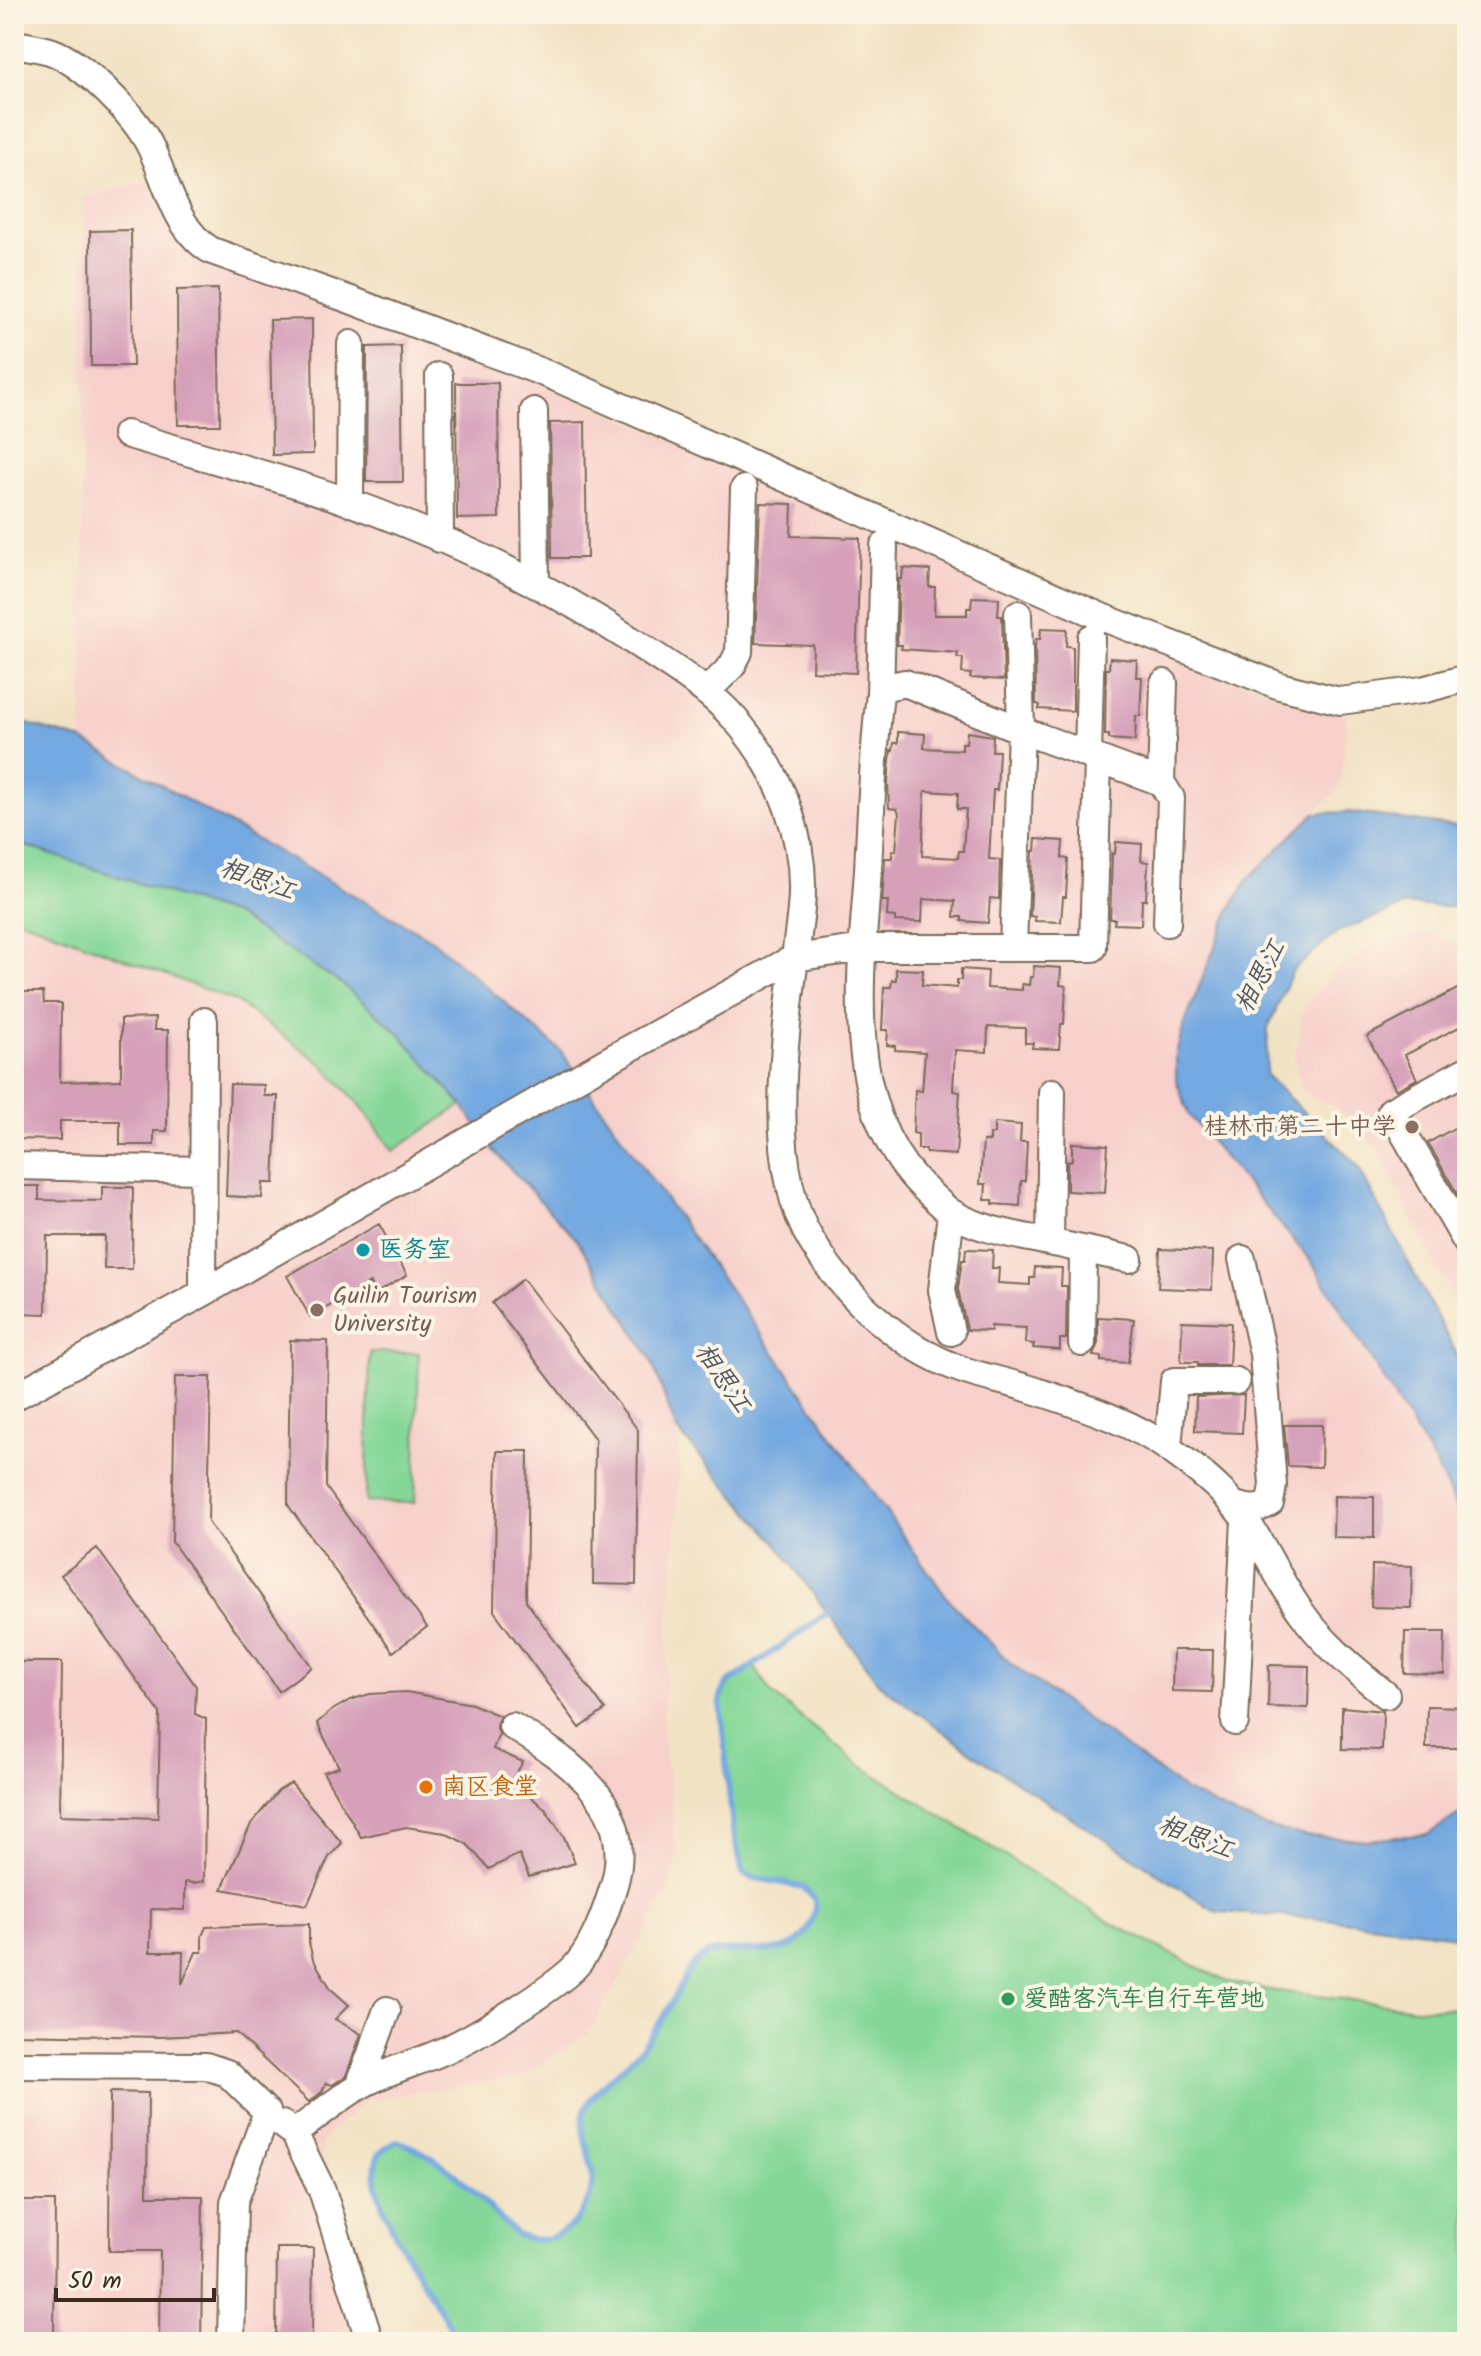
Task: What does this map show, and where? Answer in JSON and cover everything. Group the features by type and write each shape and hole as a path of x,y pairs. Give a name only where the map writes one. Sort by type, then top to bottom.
{"street":[{"path":"14,44 52,52 75,66 119,102 150,144 173,206 203,246 212,251 552,376 1104,618 1280,686 1340,701 1422,690 1467,678"},
{"path":"350,503 351,344"},
{"path":"439,376 440,539"},
{"path":"534,411 536,585"},
{"path":"126,434 350,503 440,539 536,585 621,633 706,692 734,718 782,789 794,825 803,882 785,1062 783,1138 799,1217 838,1281 877,1318 935,1359 1118,1421 1168,1447 1213,1484 1240,1513 1297,1607 1318,1635 1386,1695"},
{"path":"706,692 732,666 739,652 744,489"},
{"path":"884,546 880,694 863,948 863,1049 877,1109 902,1164 951,1213 986,1229 1129,1259"},
{"path":"1013,948 1021,730 1018,614"},
{"path":"14,1397 794,958 863,948 1093,948 1091,638"},
{"path":"880,694 886,687 905,683 1161,782"},
{"path":"1164,683 1161,782 1171,798 1167,923"},
{"path":"203,1293 204,1021"},
{"path":"1467,1070 1391,1111 1467,1243"},
{"path":"1050,1242 1052,1092"},
{"path":"14,1166 203,1170"},
{"path":"951,1213 942,1290 951,1332"},
{"path":"1082,1343 1083,1250"},
{"path":"1240,1513 1270,1503 1273,1485 1263,1354 1242,1259"},
{"path":"1168,1447 1174,1381 1236,1381"},
{"path":"1235,1722 1240,1513"},
{"path":"294,2133 359,2086 449,2048 564,1976 579,1962 602,1919 618,1865 615,1822 603,1801 565,1761 512,1726"},
{"path":"359,2086 387,2010"},
{"path":"14,2065 206,2066 227,2073 294,2133 322,2190 370,2342"},
{"path":"231,2342 234,2202 267,2112"}],"shaded area":[{"name":"Guilin Tourism University","path":"146,181 198,254 428,336 1181,656 1308,707 1346,714 1338,789 1242,887 1230,909 1184,1025 1176,1080 1189,1115 1311,1261 1435,1463 1467,1529 1467,1809 1428,1834 1367,1840 1306,1836 1234,1815 1186,1791 1010,1663 947,1598 591,1097 494,1151 577,1240 651,1359 676,1429 680,1465 662,1728 677,1852 674,1872 666,1892 589,2034 522,2077 367,2100 326,2136 322,2143 323,2157 386,2342 14,2342 14,842 398,1032 432,940 82,740 83,197"},
{"name":"桂林市第二十中学","path":"1428,931 1467,949 1467,1315 1451,1295 1375,1145 1338,1109 1303,1091 1294,1060 1303,1011 1332,972 1371,947"}],"green space":[{"path":"14,842 235,915 343,984 398,1032 462,1105 393,1151 362,1107 321,1063 235,1001 14,917"},
{"path":"370,1352 419,1353 415,1503 366,1502"},
{"name":"爱酷客汽车自行车营地","path":"754,1666 771,1693 857,1763 1113,1924 1225,1981 1269,1990 1416,2008 1467,2009 1467,2342 459,2342 406,2254 382,2204 376,2182 376,2163 381,2152 397,2141 420,2150 455,2172 506,2227 518,2235 530,2240 542,2240 557,2235 578,2218 592,2190 593,2178 583,2129 587,2106 599,2088 646,2043 691,1967 702,1957 715,1952 787,1946 798,1940 812,1921 815,1900 803,1887 746,1876 735,1845 727,1794 720,1702 728,1685"}],"water":[{"name":"相思江","path":"14,720 82,740 432,940 561,1051 947,1598 1010,1663 1186,1791 1234,1815 1270,1828 1306,1836 1367,1840 1428,1834 1467,1809 1467,1940 1426,1931 1326,1919 1217,1912 978,1757 879,1684 775,1541 676,1429 651,1359 577,1240 494,1151 462,1105 398,1032 342,984 234,915 14,842"},
{"name":"相思江","path":"1349,812 1467,828 1467,908 1406,905 1337,932 1293,970 1268,1028 1266,1075 1357,1165 1467,1374 1467,1529 1435,1463 1311,1261 1189,1115 1176,1080 1176,1054 1184,1025 1230,909 1249,878 1315,813"}],"building":[{"path":"131,230 133,366 91,366 90,231"},
{"path":"218,289 220,425 178,425 177,290"},
{"path":"312,319 313,454 272,455 270,320"},
{"path":"401,346 403,482 366,482 367,347"},
{"path":"456,383 498,383 499,518 457,519"},
{"path":"585,422 587,558 552,558 550,423"},
{"path":"760,503 792,504 791,536 860,538 856,673 812,671 813,645 755,643"},
{"path":"903,568 930,570 929,587 935,587 934,615 967,615 972,597 999,598 1004,680 970,678 971,674 962,673 963,658 957,658 958,653 901,649 902,645 897,645 899,579 902,579"},
{"path":"1041,628 1067,629 1066,646 1073,647 1073,711 1039,709 1040,705 1036,704 1035,646 1036,639 1040,639"},
{"path":"1110,658 1137,660 1136,677 1142,677 1135,741 1109,739 1109,735 1105,735 1106,669 1109,669"},
{"path":"898,732 925,734 924,748 962,750 967,732 993,736 992,751 999,751 989,859 1000,860 999,899 990,898 988,923 962,921 962,917 954,917 955,901 923,899 922,922 895,921 895,917 887,916 888,901 882,901 885,858 892,858 892,851 896,851 899,814 897,809 889,808 888,783 891,750 894,743 898,743","holes":["925,791 958,793 957,809 966,809 963,851 959,851 958,858 922,856"]},
{"path":"1036,839 1063,841 1062,858 1068,859 1061,922 1035,921 1035,917 1030,916"},
{"path":"1116,842 1142,844 1141,861 1148,862 1141,925 1114,924 1115,919 1110,919 1112,853 1115,854"},
{"path":"1034,966 1061,968 1060,985 1066,986 1059,1049 1032,1048 1033,1043 1025,1043 1025,1028 988,1027 987,1052 955,1050 953,1091 960,1092 956,1155 926,1153 926,1149 918,1149 918,1134 913,1133 915,1090 922,1091 925,1052 895,1050 895,1046 887,1045 888,1030 882,1030 884,987 891,987 892,980 896,980 896,969 923,970 922,985 957,988 961,969 988,971 987,988 1022,990 1022,984 1029,985 1030,977 1033,977"},
{"path":"1467,984 1467,1023 1405,1055 1417,1079 1396,1090 1367,1036"},
{"path":"14,992 43,992 44,1003 61,1003 60,1082 121,1080 121,1019 155,1018 154,1030 168,1030 167,1131 154,1131 154,1145 120,1145 120,1121 60,1121 60,1140 14,1139"},
{"path":"230,1084 264,1085 264,1096 278,1096 274,1183 263,1183 262,1198 226,1196"},
{"path":"1467,1121 1467,1139 1457,1145 1467,1163 1467,1211 1428,1143"},
{"path":"994,1123 1021,1125 1020,1142 1027,1142 1020,1206 993,1204 993,1200 985,1200 986,1184 980,1184 983,1141 990,1141"},
{"path":"1072,1143 1108,1145 1105,1193 1067,1191 1067,1162 1072,1160"},
{"path":"14,1186 39,1186 39,1200 102,1201 102,1187 133,1187 132,1269 104,1269 105,1236 47,1236 46,1314 17,1313 18,1237 14,1237"},
{"name":"医务室","path":"379,1224 407,1275 375,1294 370,1283 310,1317 287,1276"},
{"path":"966,1249 993,1250 992,1268 999,1268 998,1283 1030,1285 1035,1267 1062,1268 1061,1286 1067,1286 1066,1339 1060,1339 1060,1350 1033,1348 1034,1344 1025,1343 1026,1328 991,1326 991,1331 967,1330 958,1289"},
{"path":"1160,1249 1213,1251 1212,1290 1158,1288"},
{"path":"523,1279 638,1430 636,1585 593,1584 595,1439 492,1303"},
{"path":"1098,1317 1134,1319 1128,1363 1101,1361 1101,1357 1093,1356 1098,1343"},
{"path":"1182,1321 1231,1323 1229,1365 1181,1362"},
{"path":"290,1340 328,1341 326,1487 427,1627 393,1652 288,1505"},
{"path":"175,1377 211,1377 208,1522 312,1667 279,1691 172,1542"},
{"path":"1244,1395 1242,1433 1195,1431 1196,1397"},
{"path":"1284,1425 1322,1425 1321,1467 1288,1466"},
{"path":"497,1451 528,1451 526,1601 605,1710 580,1728 494,1611"},
{"path":"1334,1496 1374,1497 1374,1538 1333,1537"},
{"path":"97,1548 196,1686 195,1714 206,1719 204,1881 185,1882 185,1910 151,1909 150,1952 183,1952 182,1984 196,1952 202,1952 202,1936 206,1927 309,1924 313,1959 331,1989 349,2005 335,2019 361,2034 346,2076 332,2085 326,2083 322,2092 309,2102 236,2033 161,2037 14,2034 14,1814 18,1711 14,1711 14,1662 62,1662 60,1815 158,1818 160,1713 61,1575"},
{"path":"1372,1565 1412,1566 1411,1608 1371,1607"},
{"path":"1405,1632 1445,1632 1444,1674 1404,1673"},
{"path":"1173,1650 1213,1650 1212,1692 1172,1691"},
{"path":"1269,1665 1309,1666 1308,1708 1268,1707"},
{"name":"南区食堂","path":"406,1692 472,1704 500,1716 496,1725 499,1734 493,1749 523,1762 512,1780 546,1810 564,1837 575,1863 529,1877 519,1854 489,1869 467,1844 445,1833 406,1827 361,1837 323,1772 339,1767 317,1723 350,1700 370,1694"},
{"path":"1427,1706 1467,1707 1466,1748 1426,1748"},
{"path":"1342,1707 1383,1711 1382,1750 1342,1749"},
{"path":"291,1783 342,1843 329,1857 307,1905 222,1889 251,1824 278,1791"},
{"path":"110,2092 148,2093 147,2196 203,2196 201,2342 159,2342 160,2251 109,2251"},
{"path":"14,2201 55,2201 54,2342 14,2342"},
{"path":"277,2248 313,2248 312,2342 276,2342"}],"waterway":[{"path":"459,2342 406,2254 382,2204 376,2182 379,2155 397,2141 433,2158 462,2180 517,2235 540,2240 566,2230 575,2222 584,2209 592,2180 583,2130 586,2108 597,2092 648,2040 692,1966 704,1956 718,1952 783,1948 797,1942 811,1923 815,1900 803,1887 743,1873 733,1830 720,1702 727,1684 832,1610"}],"place":[{"name":"桂林市第二十中学","path":"1412,1127"},
{"name":"医务室","path":"363,1250"},
{"name":"Guilin Tourism University","path":"317,1310"},
{"name":"南区食堂","path":"426,1787"},
{"name":"爱酷客汽车自行车营地","path":"1008,1999"}]}
